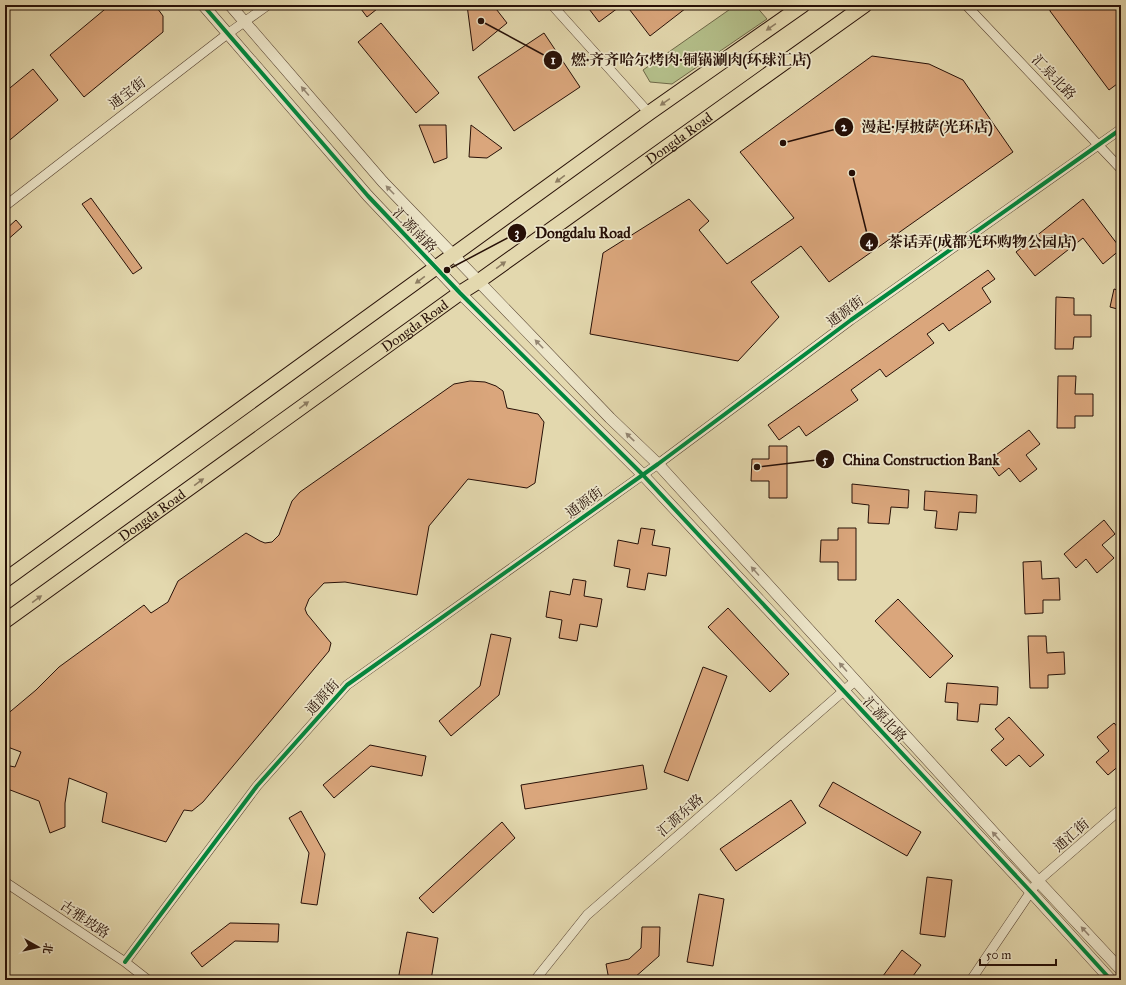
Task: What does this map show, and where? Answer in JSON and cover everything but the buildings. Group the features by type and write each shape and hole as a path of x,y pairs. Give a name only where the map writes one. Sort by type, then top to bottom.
{"main road":[{"path":"5,580 454,256 649,113 803,5"},
{"name":"Dongda Road","path":"5,622 460,293 479,281 865,5"}],"street":[{"name":"汇源南路","path":"203,5 368,196 460,293 642,474"},
{"name":"汇源南路","path":"230,5 383,182 605,412 658,464"},
{"name":"通宝街","path":"5,206 228,33 268,5"},
{"path":"552,5 649,113"},
{"name":"汇泉北路","path":"966,5 1121,169"},
{"name":"通源街","path":"125,962 257,786 347,685 658,464 851,320 1121,129"},
{"name":"汇源北路","path":"658,464 1121,970"},
{"name":"汇源北路","path":"642,474 1032,892 1111,980"},
{"name":"汇源东路","path":"535,980 586,915 855,681"},
{"name":"通汇街","path":"1038,881 1121,809"},
{"path":"971,980 1038,881"},
{"name":"古雅坡路","path":"5,882 125,962 148,980"}],"green space":[{"path":"736,5 755,5 767,19 672,84 650,82 643,70"}],"cycle path":[{"path":"203,5 368,196 460,293 642,474 1111,980"},
{"path":"125,962 257,786 347,685 658,464 851,320 1121,129"}],"place":[{"name":"燃·齐齐哈尔烤肉·铜锅涮肉(环球汇店)","path":"481,21"},
{"name":"漫起·厚披萨(光环店)","path":"783,143"},
{"name":"茶话弄(成都光环购物公园店)","path":"852,173"},
{"name":"Dongdalu Road","path":"447,270"},
{"name":"China Construction Bank","path":"757,467"}]}
